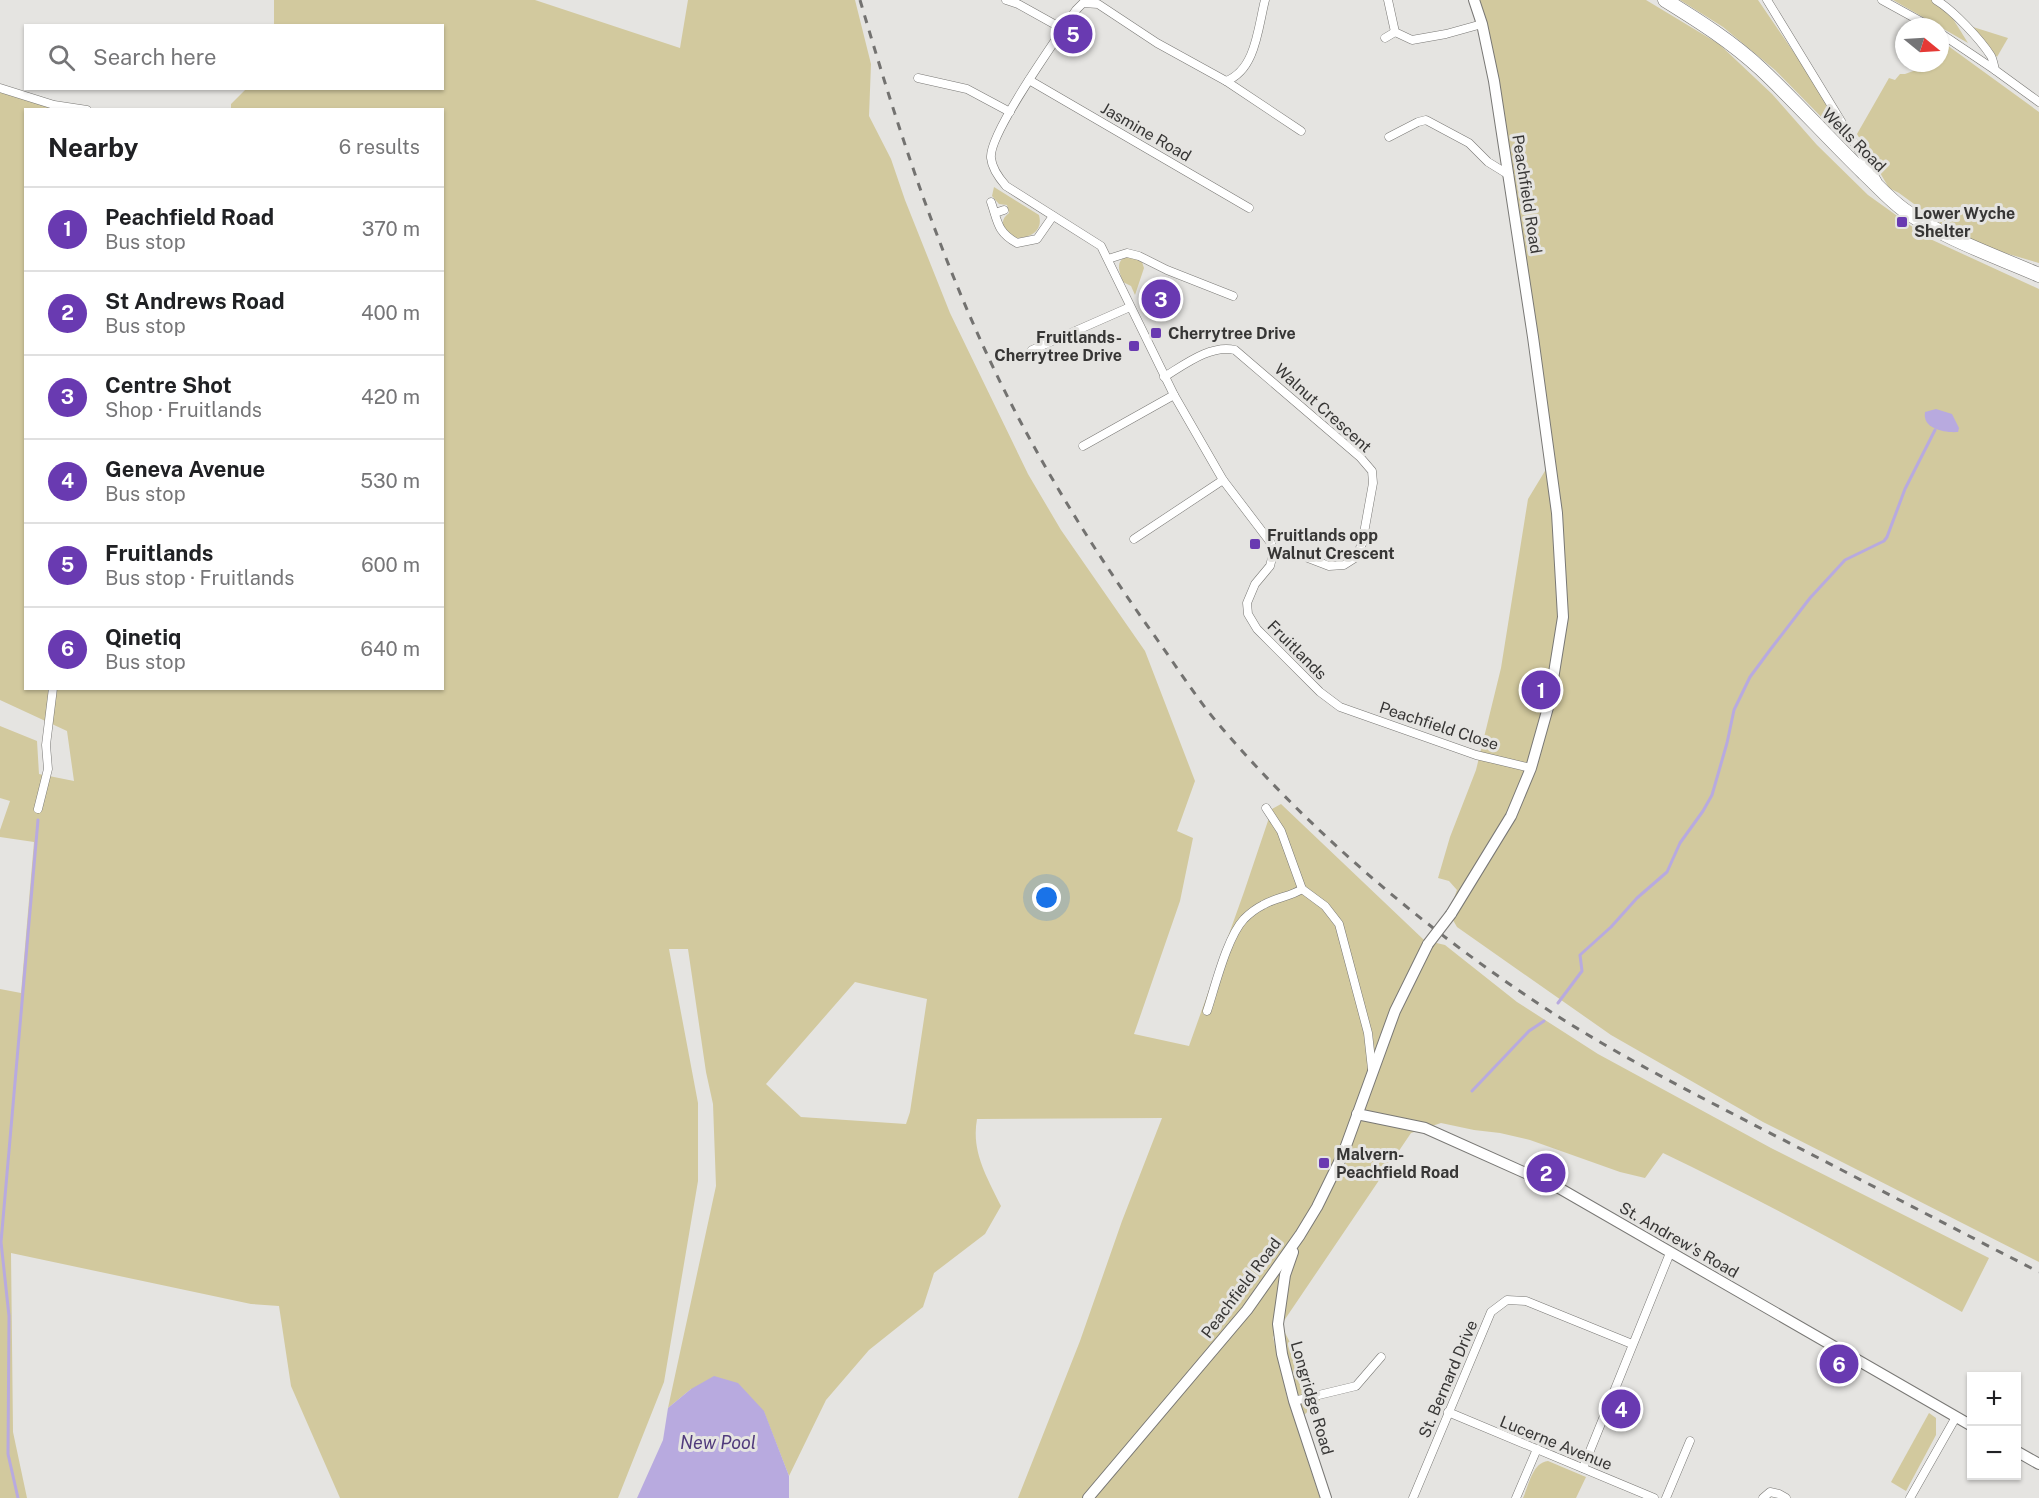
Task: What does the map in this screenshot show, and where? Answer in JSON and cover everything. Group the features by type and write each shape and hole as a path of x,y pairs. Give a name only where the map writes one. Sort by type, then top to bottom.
{"highway":[{"name":"Wells Road","path":"1665,0 1721,35 1761,68 1904,210 1968,245 2039,275"}],"street":[{"path":"1006,0 1018,4 1063,29"},
{"path":"1226,81 1236,77 1252,52 1265,0"},
{"path":"1388,0 1395,32"},
{"name":"Peachfield Road","path":"1088,1498 1247,1310 1317,1207 1343,1154 1395,1011 1428,944 1451,914 1511,816 1531,768 1549,704 1563,617 1559,538 1551,461 1494,81 1482,24 1474,0"},
{"path":"1767,0 1876,176 1882,190"},
{"path":"1882,0 1915,18"},
{"path":"1936,0 1956,16 1992,57 1995,70"},
{"path":"1273,554 1271,543 1223,480 1174,395 1101,246 1006,186 997,176 990,156 1010,112 1029,80 1083,3 1090,1 1157,43 1226,81 1301,131"},
{"path":"1395,32 1412,40 1482,24"},
{"path":"1385,38 1395,32"},
{"path":"1949,39 2039,102"},
{"path":"918,78 967,89 1010,112"},
{"name":"Jasmine Road","path":"1029,80 1249,207"},
{"path":"0,88 54,105 74,108"},
{"path":"1389,137 1426,120 1469,143 1488,162 1509,175"},
{"path":"991,202 1005,236 1017,243 1036,239 1053,216"},
{"path":"995,213 1004,210"},
{"path":"1108,259 1126,253 1139,256 1167,270 1233,296"},
{"path":"1032,350 1130,307"},
{"name":"Walnut Crescent","path":"1164,377 1219,349 1235,350 1360,457 1372,471 1374,483 1362,544 1355,558 1344,565 1329,566 1295,553 1273,554"},
{"path":"1083,446 1174,395"},
{"path":"1134,539 1223,480"},
{"name":"Fruitlands","path":"1273,554 1270,566 1255,584 1247,603 1248,614 1257,629 1299,672 1340,707"},
{"path":"38,809 48,769 46,745 53,690"},
{"name":"Peachfield Close","path":"1340,707 1476,755 1531,768"},
{"path":"1207,1011 1234,934 1244,919 1262,905 1283,895 1293,895 1302,889 1281,831 1266,808"},
{"name":"Peachfield Road","path":"1302,889 1325,906 1339,924 1368,1033 1372,1069"},
{"name":"St. Andrew's Road","path":"1357,1113 1425,1128 1559,1188 1967,1424"},
{"name":"Longridge Road","path":"1300,1235 1285,1275 1278,1324 1282,1354 1294,1401 1326,1498"},
{"path":"1583,1468 1670,1253"},
{"name":"St. Bernard Drive","path":"1413,1498 1491,1312 1507,1300 1526,1301 1632,1344"},
{"path":"1294,1401 1356,1386 1381,1357"},
{"name":"Lucerne Avenue","path":"1449,1412 1654,1498"},
{"path":"1910,1498 1956,1417"},
{"path":"1666,1498 1690,1441"},
{"path":"1516,1498 1537,1449"},
{"path":"2021,1454 2039,1464"},
{"path":"1763,1498 1770,1492 1786,1498"}],"shaded area":[{"path":"274,0 535,0 680,48 688,0 855,0 871,64 869,116 891,159 950,313 1028,474 1061,530 1145,651 1195,781 1177,831 1193,838 1180,901 1134,1034 1189,1046 1272,809 1281,804 1424,940 1445,945 1517,1002 1598,1054 1771,1148 1989,1258 1962,1312 1814,1230 1663,1153 1645,1178 1620,1172 1530,1140 1441,1123 1411,1133 1273,1337 1287,1397 1320,1498 1018,1498 1080,1341 1122,1221 1162,1118 977,1119 978,1153 1001,1206 985,1234 934,1273 923,1307 869,1350 826,1400 789,1476 764,1412 691,1389 668,1408 716,1186 713,1104 706,1072 688,949 669,949 698,1103 698,1181 664,1382 618,1498 340,1498 291,1386 279,1306 251,1304 11,1253 13,1432 27,1498 0,1498 0,989 21,993 34,842 0,837 0,830 10,801 0,798 0,726 37,741 39,774 74,781 67,731 0,700 0,90 74,108 24,108 24,690 444,690 444,108 231,108 231,104 245,90 444,90 444,24 274,24","holes":["855,982 927,999 910,1112 906,1124 801,1117 766,1084"]},
{"path":"1474,0 1646,0 1719,44 1772,94 1817,145 1868,195 1928,238 2039,289 2039,1262 1763,1122 1611,1035 1457,927 1447,910 1457,890 1449,881 1438,878 1450,837 1476,770 1501,668 1528,499 1551,461 1509,175"},
{"path":"1680,0 1758,0 1855,142 1839,135 1775,70 1723,27"},
{"path":"1893,0 1932,0 1945,6 1968,43 1949,32 1949,18 1924,18"},
{"path":"1973,27 2008,38 1997,57"},
{"path":"1949,47 2039,112 2039,263 1981,246 1947,228 1889,188 1857,134 1889,78 1895,80 1900,74 1949,72"},
{"path":"994,187 1039,215 1039,227 1036,231 1028,236 1011,238 1003,225 1009,213 1007,205 999,204 992,196"},
{"path":"1131,256 1142,262 1144,268 1135,295 1131,286 1123,282 1119,269 1122,259"},
{"path":"1284,1331 1320,1400 1304,1415 1287,1362"},
{"path":"1929,1413 1936,1418 1936,1435 1906,1491 1891,1482"},
{"path":"1548,1461 1586,1477 1576,1498 1523,1498 1535,1470"}],"water":[{"path":"1936,409 1952,414 1959,428 1958,432 1941,431 1927,422 1925,412"},
{"name":"New Pool","path":"714,1376 738,1383 764,1411 789,1476 789,1498 637,1498 663,1440 668,1408 691,1389"}],"waterway":[{"path":"1558,1003 1582,971 1580,955 1611,927 1637,898 1667,872 1680,843 1712,795 1734,710 1750,677 1810,598 1845,560 1884,541 1887,537 1905,489 1935,430"},
{"path":"18,1498 8,1454 9,1316 1,1242 38,820"},
{"path":"1472,1091 1529,1031 1544,1021"}],"railway":[{"path":"860,0 901,133 948,264 985,350 1021,424 1105,564 1198,698 1251,761 1288,800 1368,875 1453,943 1542,1006 1596,1040 1680,1086 2039,1272"}],"place":[{"name":"Fruitlands","path":"1073,34"},
{"name":"Lower Wyche Shelter","path":"1902,222"},
{"name":"Centre Shot","path":"1161,299"},
{"name":"Cherrytree Drive","path":"1156,333"},
{"name":"Fruitlands- Cherrytree Drive","path":"1134,346"},
{"name":"Fruitlands opp Walnut Crescent","path":"1255,544"},
{"name":"Peachfield Road","path":"1541,690"},
{"name":"Malvern- Peachfield Road","path":"1324,1163"},
{"name":"St Andrews Road","path":"1546,1173"},
{"name":"Qinetiq","path":"1839,1364"},
{"name":"Geneva Avenue","path":"1621,1409"}]}
